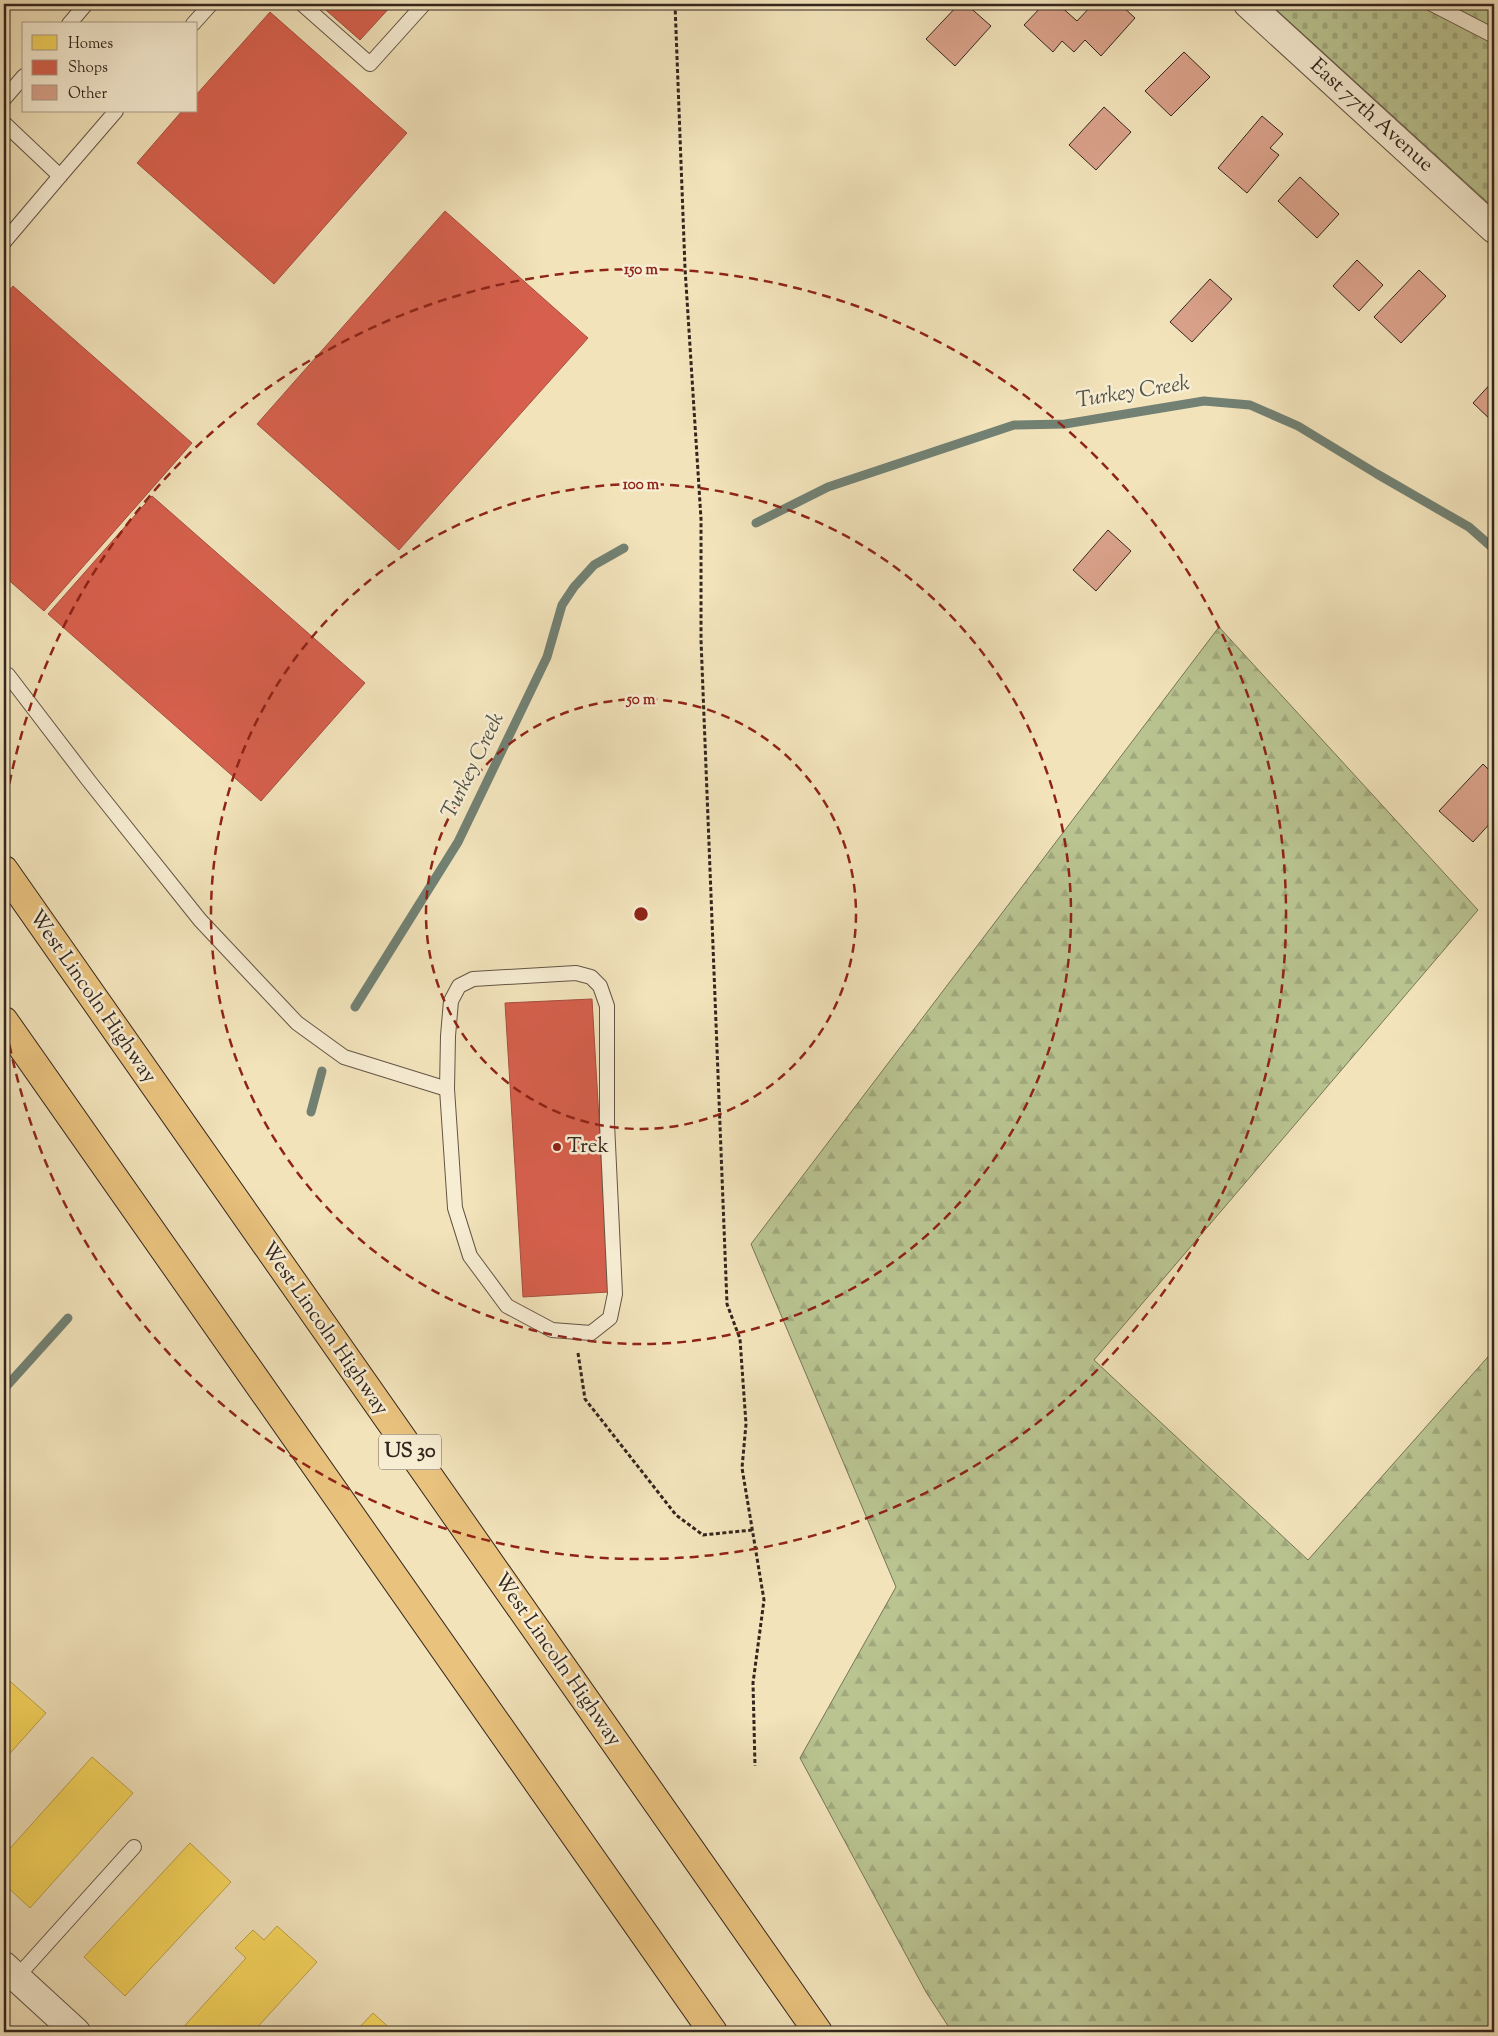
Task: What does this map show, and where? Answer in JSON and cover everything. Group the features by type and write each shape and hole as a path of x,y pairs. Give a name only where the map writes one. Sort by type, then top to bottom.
{"main road":[{"name":"West Lincoln Highway","path":"4,870 818,2032"},
{"path":"4,1021 713,2032"}],"street":[{"name":"East 77th Avenue","path":"1248,4 1494,229"},
{"path":"10,1972 76,2032"}],"lane":[{"path":"71,22 86,4"},
{"path":"196,22 211,4"},
{"path":"302,4 370,64 424,4"},
{"path":"1432,4 1494,36"},
{"path":"4,100 22,78"},
{"path":"4,242 115,112"},
{"path":"5,128 60,176"},
{"path":"5,674 200,920 297,1023 344,1057 446,1089"},
{"path":"576,973 591,977 600,986 607,1006 607,1123 615,1294 610,1318 591,1333 552,1330 507,1306 470,1256 455,1208 446,1089 448,1036 452,1001 459,986 473,979 576,973"},
{"path":"10,1972 134,1847"}],"path":[{"path":"675,4 685,268 701,519 701,640 727,1304 740,1339 746,1424 742,1468 764,1600 754,1683 755,1766"},
{"path":"574,1332 585,1399 676,1515 703,1534 752,1530"}],"green space":[{"path":"1270,4 1494,4 1494,208"},
{"path":"1219,627 1478,910 1094,1360 1308,1560 1494,1350 1494,2032 952,2032 926,1992 800,1758 896,1587 751,1244"}],"building: Homes":[{"path":"4,1676 46,1713 4,1760"},
{"path":"92,1757 133,1793 30,1908 4,1884 4,1855"},
{"path":"190,1843 231,1882 125,1996 84,1957"},
{"path":"277,1926 317,1962 253,2032 179,2032 246,1958 235,1948 253,1930 264,1940"},
{"path":"373,2013 394,2032 355,2032"}],"building: Shops":[{"path":"319,4 393,4 360,40"},
{"path":"270,12 407,133 274,284 137,163 181,112 198,112 198,93"},
{"path":"445,211 588,338 399,550 257,424"},
{"path":"13,286 192,443 44,611 4,576 4,297"},
{"path":"152,496 365,683 261,801 48,614"},
{"path":"592,999 609,1292 523,1297 505,1003"}],"building: Other":[{"path":"959,4 966,4 991,26 955,66 926,39"},
{"path":"1044,4 1058,4 1077,21 1093,4 1120,4 1135,18 1101,56 1085,40 1074,52 1062,41 1053,52 1024,25"},
{"path":"1184,52 1210,77 1171,116 1145,91"},
{"path":"1104,107 1131,132 1096,170 1069,145"},
{"path":"1262,116 1283,134 1270,148 1279,155 1247,193 1218,168"},
{"path":"1300,177 1339,214 1317,238 1278,201"},
{"path":"1357,260 1383,285 1359,311 1333,286"},
{"path":"1419,270 1446,296 1401,343 1374,317"},
{"path":"1210,279 1232,299 1192,342 1170,322"},
{"path":"1494,380 1494,423 1473,403"},
{"path":"1108,530 1131,551 1096,591 1073,570"},
{"path":"1483,764 1494,775 1494,819 1473,842 1439,811"}],"waterway":[{"name":"Turkey Creek","path":"756,523 828,487 1014,425 1065,424 1204,401 1250,405 1298,426 1469,527 1494,549"},
{"name":"Turkey Creek","path":"355,1007 458,842 547,657 562,605 574,587 594,565 624,548"},
{"name":"Turkey Creek","path":"311,1112 322,1071"},
{"name":"Turkey Creek","path":"4,1389 68,1318"}],"place":[{"name":"Trek","path":"557,1147"}]}
